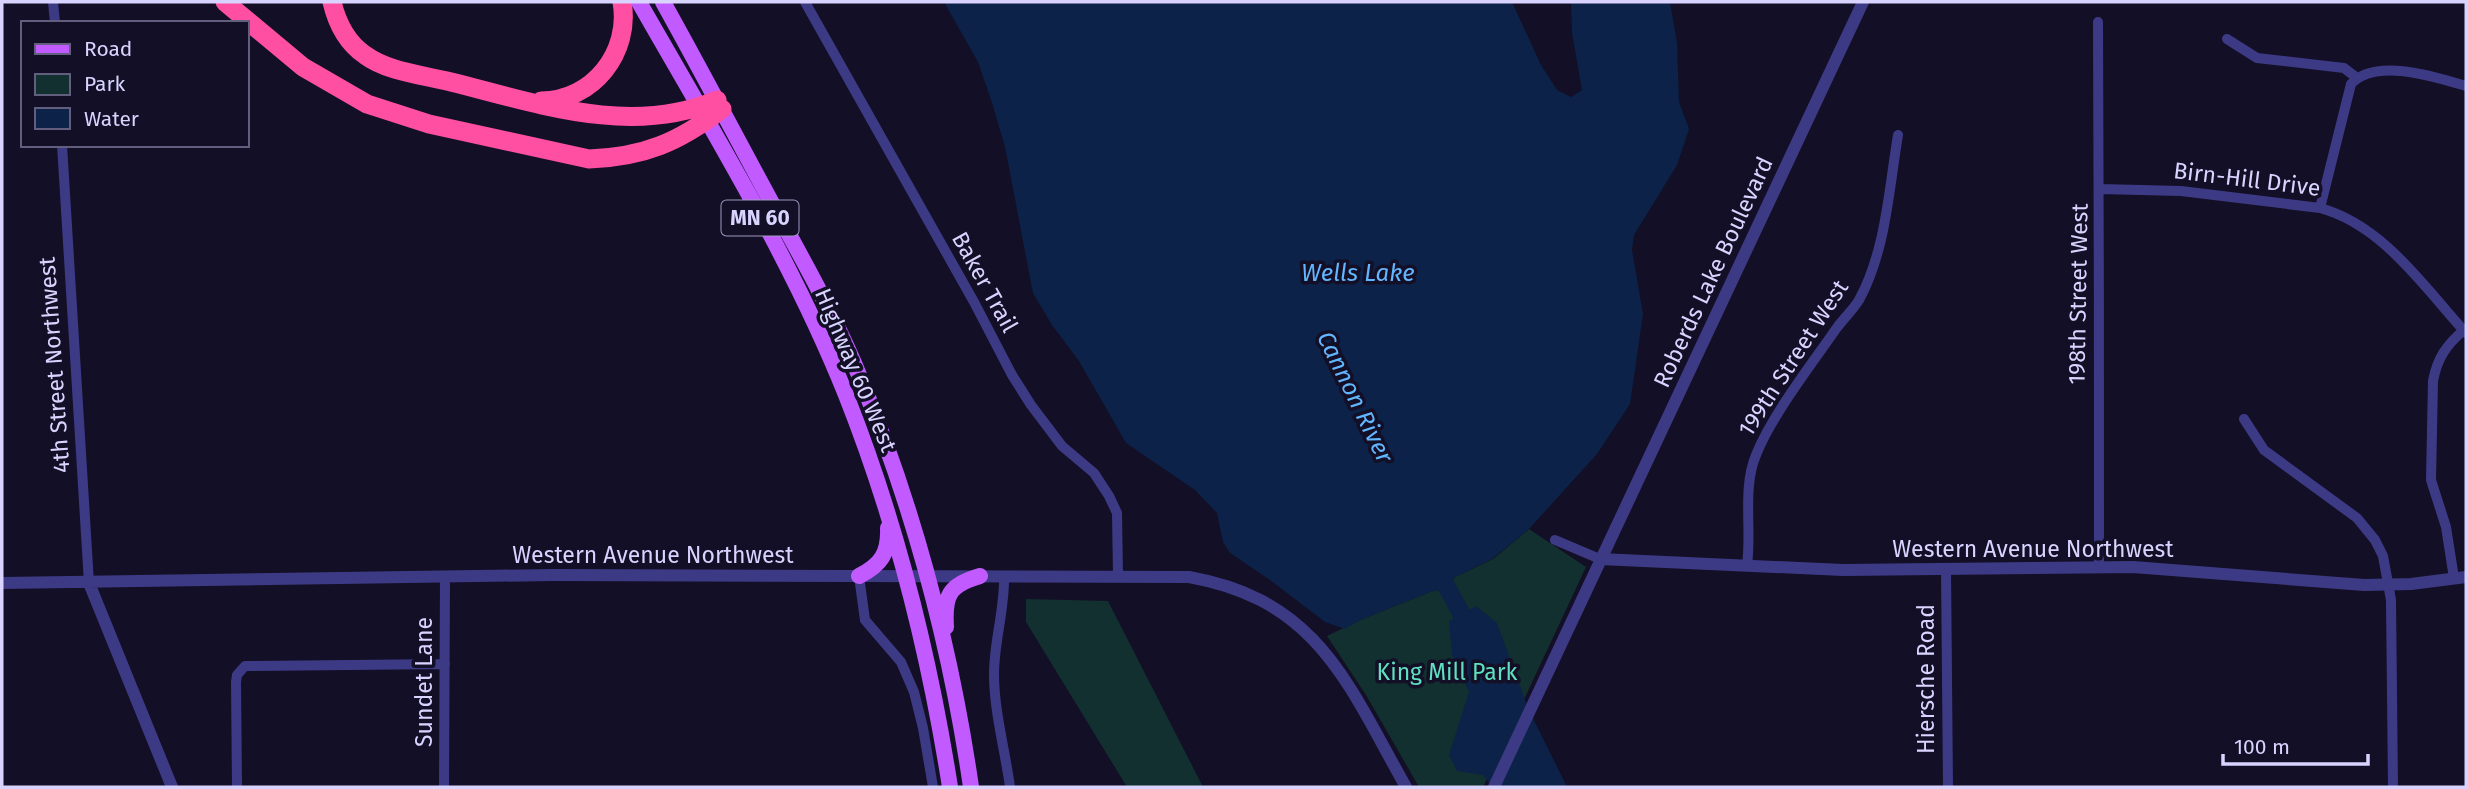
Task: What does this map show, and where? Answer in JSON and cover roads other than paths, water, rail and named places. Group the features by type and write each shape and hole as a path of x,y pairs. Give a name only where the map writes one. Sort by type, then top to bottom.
{"highway":[{"path":"225,2 247,21"},
{"path":"332,2 343,32 353,46 382,64 560,109 598,115 636,116 711,109"},
{"path":"522,100 558,100 590,85 614,57 621,41 624,23 622,2"},
{"path":"248,22 281,50 330,85 367,104 429,124 589,159 639,154 677,140 711,109"}],"main road":[{"name":"Highway 60 West","path":"639,2 711,109 829,311 855,365 903,492 928,576 961,723 971,787"},
{"name":"Highway 60 West","path":"663,2 769,233 817,328 848,402 907,576 927,661 950,787"},
{"path":"859,576 873,569 886,552 888,539 885,505"},
{"path":"948,661 945,618 948,595 957,584 980,576"}],"street":[{"path":"54,2 55,21"},
{"name":"Baker Trail","path":"806,2 1012,375 1062,446 1094,473 1109,496 1116,513 1118,576"},
{"name":"Roberds Lake Boulevard","path":"1494,787 1863,2"},
{"name":"198th Street West","path":"2098,22 2099,567"},
{"path":"2227,39 2257,58 2344,68 2357,78"},
{"path":"2320,208 2351,84 2357,78 2372,71 2411,73 2466,86"},
{"name":"199th Street West","path":"1746,565 1751,471 1756,454 1776,418 1858,301 1872,269 1881,236 1898,135"},
{"name":"4th Street Northwest","path":"62,147 89,583"},
{"name":"Birn-Hill Drive","path":"2100,189 2181,191 2320,208 2350,219 2374,236 2465,331"},
{"path":"2460,578 2431,480 2433,381 2442,352 2465,331"},
{"path":"2244,419 2264,450 2357,518 2367,528 2383,555 2391,600 2393,787"},
{"path":"1555,540 1600,559"},
{"name":"Western Avenue Northwest","path":"1600,559 1843,570 2099,567 2160,569 2328,584 2389,585 2460,578"},
{"name":"Hiersche Road","path":"1946,570 1948,787"},
{"name":"Western Avenue Northwest","path":"2,583 445,576 1189,577 1216,582 1262,600 1282,612 1321,646 1337,667 1406,787"},
{"name":"Sundet Lane","path":"444,787 445,576"},
{"path":"859,576 865,620 901,662 914,692 933,787"},
{"path":"1004,576 1005,600 996,647 994,677 1010,787"},
{"path":"89,583 172,787"},
{"path":"237,787 236,682 241,668 251,665 445,664"}],"water":[{"name":"Wells Lake","path":"944,2 1512,2 1541,65 1557,90 1571,97 1582,90 1572,33 1571,2 1670,2 1677,43 1679,102 1689,129 1677,165 1634,235 1632,250 1643,314 1630,404 1597,454 1529,529 1492,559 1455,577 1446,588 1360,620 1345,629 1325,622 1230,553 1223,542 1217,513 1195,490 1126,443 1079,361 1052,325 1033,293 1005,147 992,103 978,62"},
{"path":"1476,606 1497,623 1528,708 1567,787 1492,787 1483,775 1457,771 1449,755 1469,692 1452,655 1449,621"}],"waterway":[{"name":"Cannon River","path":"1436,567 1462,615 1468,636"}],"park label":[{"name":"King Mill Park","path":"1447,672"}]}
